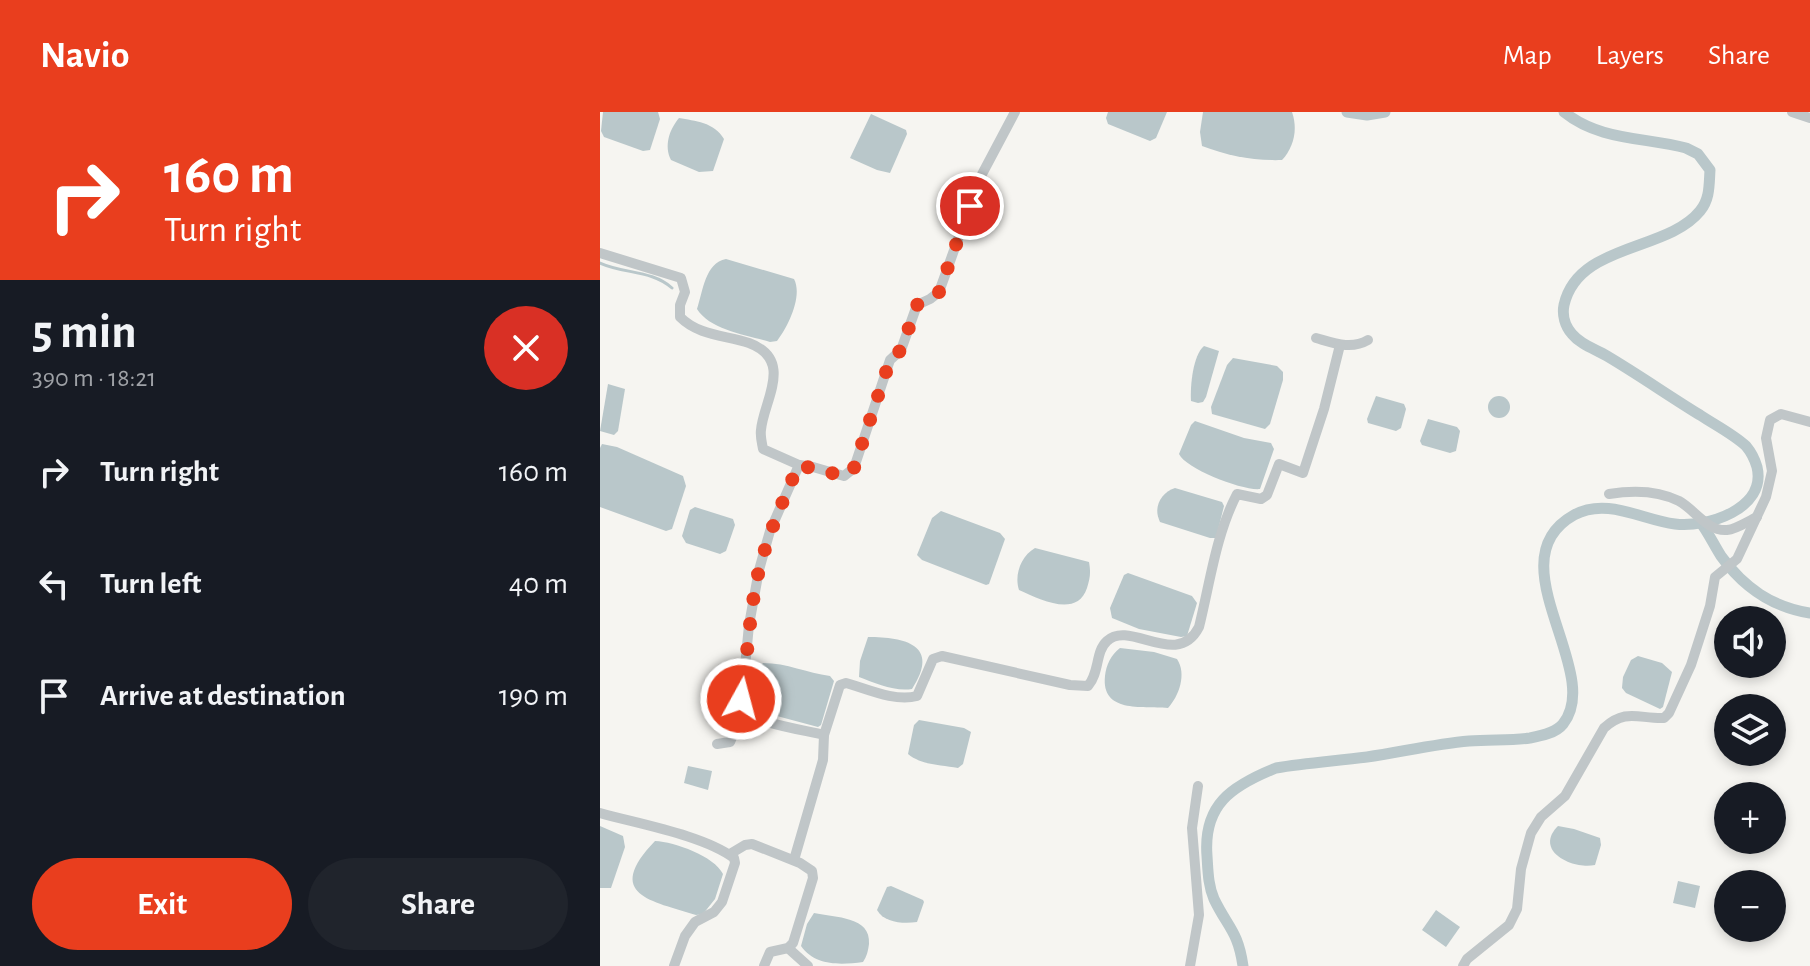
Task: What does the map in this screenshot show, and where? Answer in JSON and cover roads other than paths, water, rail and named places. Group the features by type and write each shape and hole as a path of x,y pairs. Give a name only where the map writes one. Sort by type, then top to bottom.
{"street":[{"path":"600,253 681,278 685,292 680,317 712,335 753,345 764,352 774,381 761,430 763,449 799,465 844,476 854,468 890,360 901,350 917,305 939,292 980,178 1015,112"},
{"path":"1792,112 1810,118"},
{"path":"1316,338 1340,345 1358,345 1368,340"},
{"path":"794,860 823,760 824,735 840,685 846,683 912,698 917,696 933,659 942,656 1070,685 1088,686 1095,677 1099,656 1107,640 1119,635 1158,644 1174,644 1193,638 1199,627 1217,547 1231,505 1237,494 1261,499 1267,495 1279,464 1303,473 1324,409 1340,345"},
{"path":"1463,966 1467,959 1509,925 1517,909 1521,869 1531,833 1541,817 1565,796 1604,728 1613,720 1625,716 1641,714 1664,718 1669,713 1691,665 1710,606 1715,577 1734,561 1771,483 1766,438 1770,420 1781,414 1810,422"},
{"path":"717,744 730,742 743,711 741,699 749,625 759,570 770,531 799,465"},
{"path":"1609,494 1654,492 1680,501 1713,527 1730,530 1757,517"},
{"path":"743,711 758,719 824,735"},
{"path":"1190,966 1199,915 1192,828 1198,786"},
{"path":"600,813 681,835 730,854 735,863 726,895 714,912 695,922 685,936 674,966"},
{"path":"730,854 752,844 809,867 813,878 793,943 788,948 770,952 764,966"},
{"path":"788,948 808,966"}],"waterway":[{"path":"1347,112 1367,115 1385,112"},
{"path":"1243,966 1235,937 1214,899 1207,856 1207,838 1215,810 1233,790 1276,768 1456,742 1530,738 1556,730 1563,724 1572,702 1571,676 1546,587 1544,559 1552,535 1574,515 1599,508 1675,524 1703,523 1732,513 1744,505 1758,482 1755,462 1741,442 1580,341 1570,331 1564,316 1564,305 1573,285 1587,270 1604,259 1667,234 1700,211 1707,197 1710,170 1698,154 1686,148 1607,133 1564,112"},
{"path":"600,263 656,278 672,288"},
{"path":"1701,523 1721,556 1749,587 1771,601 1810,613"}]}
